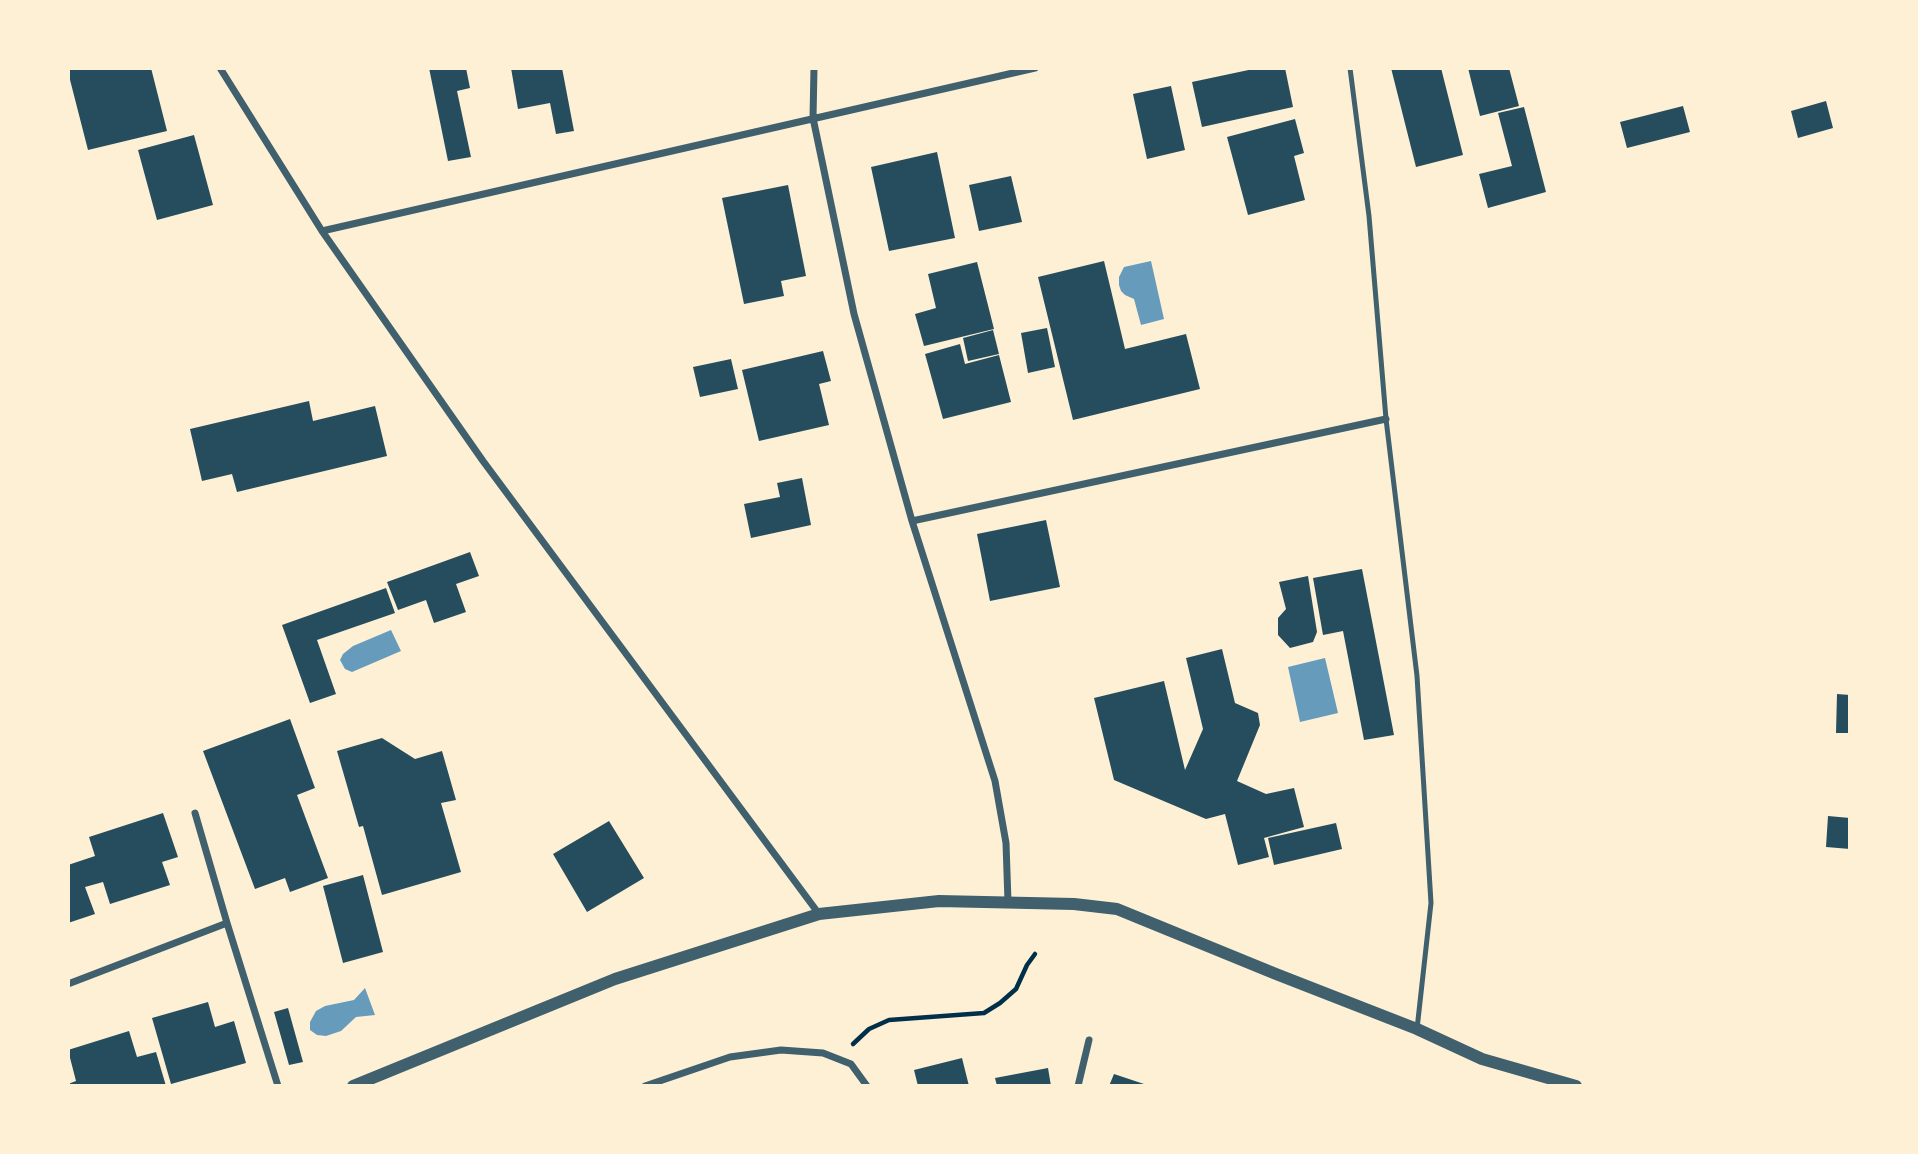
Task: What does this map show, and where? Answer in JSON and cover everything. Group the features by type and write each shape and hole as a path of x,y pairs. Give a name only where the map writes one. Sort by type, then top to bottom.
{"street":[{"path":"220,68 322,231 483,461 818,914"},
{"path":"814,68 813,118 854,314 912,521 995,781 1006,843 1007,902"},
{"path":"322,231 1035,68"},
{"path":"912,521 1385,419"},
{"path":"195,813 278,1086"},
{"path":"353,1086 615,979 818,914 939,901 1074,904 1116,909 1417,1029 1482,1059 1577,1086"},
{"path":"68,984 227,923"},
{"path":"1078,1086 1089,1040"},
{"path":"645,1086 730,1057 781,1050 823,1053 851,1064 867,1086"}],"lane":[{"path":"1350,68 1369,216 1385,419 1417,676 1431,902 1417,1029"}],"path":[{"path":"851,1064 852,1044 869,1029 889,1020 984,1013 1016,989 1035,954"}],"water":[{"path":"1151,261 1164,319 1141,325 1134,299 1121,291 1119,277 1124,267"},
{"path":"391,630 401,651 352,672 345,669 340,660 343,654 353,646"},
{"path":"1325,658 1338,713 1300,722 1288,667"},
{"path":"365,988 375,1015 356,1017 341,1031 326,1036 317,1035 310,1030 310,1022 316,1011 325,1006 354,1000"}],"building":[{"path":"75,68 151,68 167,131 88,150 68,72"},
{"path":"429,68 466,68 470,88 457,91 471,157 448,161"},
{"path":"511,68 562,68 574,131 556,134 550,103 518,109"},
{"path":"1258,68 1285,68 1293,107 1202,127 1192,82"},
{"path":"1391,68 1441,68 1463,155 1416,167"},
{"path":"1468,68 1509,68 1519,106 1480,116"},
{"path":"1171,86 1185,150 1147,159 1133,94"},
{"path":"1826,101 1833,128 1798,138 1791,111"},
{"path":"1683,106 1690,132 1627,148 1620,122"},
{"path":"1524,107 1546,192 1488,208 1479,174 1512,166 1498,113"},
{"path":"1295,119 1304,153 1294,156 1305,200 1248,215 1227,137"},
{"path":"194,135 213,205 157,220 138,150"},
{"path":"937,152 955,238 889,251 871,167"},
{"path":"1011,176 1022,222 979,231 969,185"},
{"path":"788,185 806,276 781,281 784,296 744,304 722,198"},
{"path":"1104,261 1125,349 1186,334 1200,389 1073,420 1038,277"},
{"path":"977,262 994,329 924,346 915,314 936,308 928,274"},
{"path":"1047,328 1055,367 1028,373 1021,333"},
{"path":"993,330 999,354 968,361 963,338"},
{"path":"960,344 965,364 999,355 1011,402 943,419 925,354"},
{"path":"823,351 831,381 819,384 829,425 759,441 742,370"},
{"path":"731,359 738,389 700,397 693,367"},
{"path":"309,401 313,421 375,406 387,456 237,492 232,474 202,481 190,429"},
{"path":"802,478 811,525 751,538 744,504 780,497 777,483"},
{"path":"1046,520 1060,587 990,601 977,534"},
{"path":"470,552 479,576 456,584 466,612 434,623 426,600 398,610 387,582"},
{"path":"1362,569 1394,735 1364,740 1343,631 1323,635 1313,578"},
{"path":"1308,576 1317,632 1313,642 1290,648 1278,635 1278,618 1286,609 1279,582"},
{"path":"386,588 395,613 317,640 336,694 310,703 282,625"},
{"path":"1222,649 1235,703 1258,713 1260,725 1237,781 1266,794 1294,788 1304,827 1264,838 1269,857 1238,865 1225,814 1206,819 1114,780 1094,698 1164,681 1185,770 1203,729 1186,658"},
{"path":"1837,694 1850,695 1850,733 1836,733"},
{"path":"290,719 315,788 297,795 328,878 290,892 285,878 255,889 203,751"},
{"path":"382,738 415,759 442,751 456,800 441,803 461,872 382,895 363,826 359,827 337,751"},
{"path":"163,813 178,857 162,862 170,885 110,904 103,882 85,887 95,914 68,923 68,865 95,856 89,837"},
{"path":"1828,816 1850,818 1850,849 1826,847"},
{"path":"609,821 644,878 587,912 553,854"},
{"path":"1336,823 1342,849 1274,865 1268,838"},
{"path":"363,875 383,952 343,963 323,886"},
{"path":"208,1002 215,1027 234,1021 246,1063 171,1084 152,1018"},
{"path":"288,1008 303,1062 289,1065 274,1012"},
{"path":"129,1031 137,1057 156,1052 166,1086 68,1086 76,1081 68,1050"},
{"path":"962,1058 969,1086 918,1086 914,1070"},
{"path":"1048,1068 1051,1086 997,1086 995,1078"},
{"path":"1114,1074 1147,1085 1109,1086"}]}
